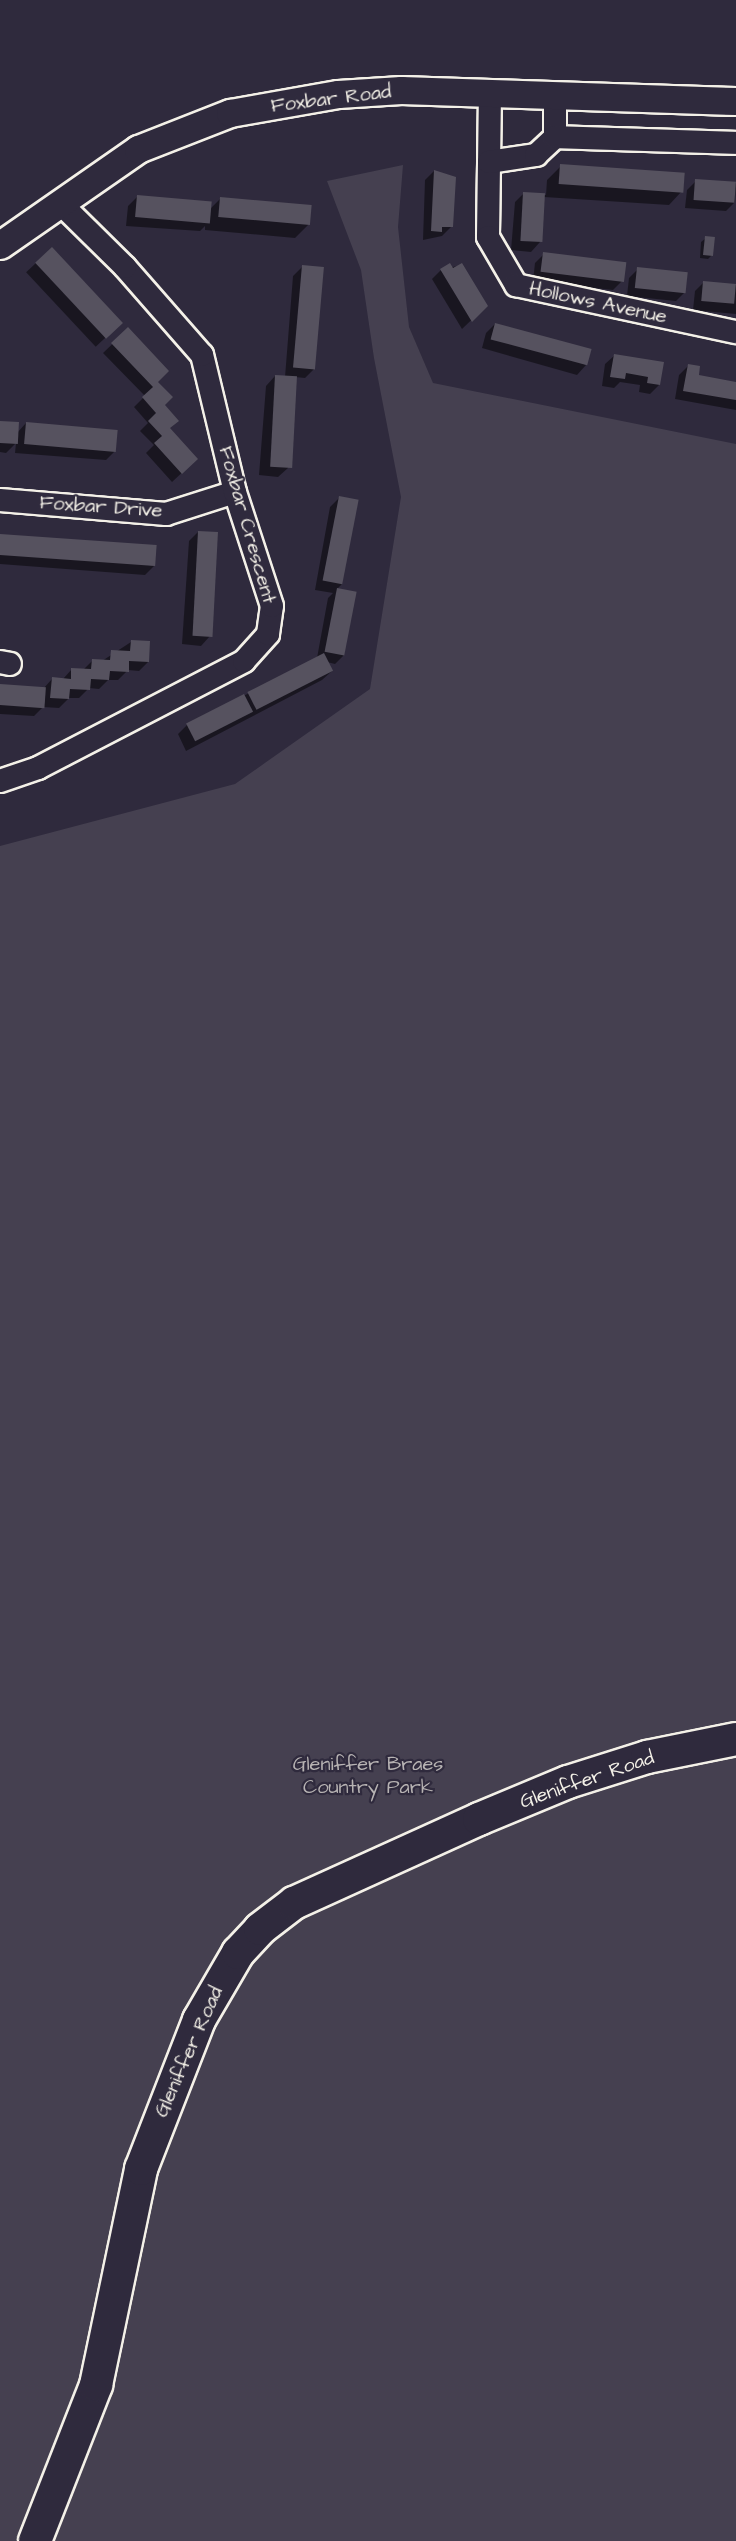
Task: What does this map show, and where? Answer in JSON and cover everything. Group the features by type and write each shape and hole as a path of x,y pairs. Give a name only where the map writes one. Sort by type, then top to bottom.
{"main road":[{"name":"Gleniffer Road","path":"35,2541 96,2385 141,2169 199,2020 238,1953 260,1929 294,1903 479,1819 568,1782 636,1760 736,1739"}],"street":[{"name":"Foxbar Road","path":"0,245 138,149 230,114 338,94 490,92 736,101"},
{"name":"Hollows Avenue","path":"490,92 488,237 516,285 736,332"},
{"path":"555,94 555,137"},
{"path":"489,162 536,155 555,137 736,143"},
{"name":"Foxbar Crescent","path":"0,781 38,768 244,661 268,634 272,606 235,492 202,355 125,267 60,203"},
{"name":"Foxbar Drive","path":"0,500 166,514 235,492"}],"green space":[{"name":"Gleniffer Braes Country Park","path":"403,165 398,227 409,327 433,383 736,444 736,2541 0,2541 0,846 235,784 370,689 401,497 374,358 361,270 327,181"}],"building":[{"path":"560,164 685,173 683,193 559,184"},
{"path":"434,170 456,177 453,227 442,227 442,232 431,231"},
{"path":"695,179 736,182 734,203 694,200"},
{"path":"523,192 545,193 542,242 520,241"},
{"path":"137,195 212,202 210,223 135,217"},
{"path":"220,197 312,205 310,225 218,217"},
{"path":"705,236 715,237 713,256 703,255"},
{"path":"52,247 123,323 106,339 35,263"},
{"path":"543,252 626,262 624,282 541,272"},
{"path":"450,263 453,268 462,263 488,306 472,322 440,269"},
{"path":"302,265 324,267 315,370 293,368"},
{"path":"637,267 688,272 686,293 635,288"},
{"path":"703,281 736,284 734,304 701,301"},
{"path":"495,323 592,349 587,365 491,339"},
{"path":"128,327 169,371 158,382 173,397 165,405 179,421 170,428 198,459 182,474 154,443 162,436 148,421 156,413 142,397 153,387 111,343"},
{"path":"614,354 664,362 660,385 647,383 648,377 626,373 625,379 610,377"},
{"path":"688,364 700,366 699,375 736,382 736,400 683,391"},
{"path":"275,375 297,376 292,468 270,467"},
{"path":"0,421 19,422 18,444 0,443"},
{"path":"26,422 118,430 116,452 24,444"},
{"path":"339,496 359,500 342,584 323,580"},
{"path":"198,531 218,532 212,637 193,636"},
{"path":"0,534 157,545 155,566 0,555"},
{"path":"337,588 357,592 344,656 325,652"},
{"path":"131,640 150,641 149,662 129,661 129,672 110,671 109,680 91,679 90,690 70,689 69,699 50,698 52,677 71,679 71,668 91,669 92,659 110,660 111,650 130,651"},
{"path":"324,653 333,671 256,710 247,692"},
{"path":"0,684 46,687 44,708 0,705"},
{"path":"244,694 253,712 195,741 186,724"}]}
